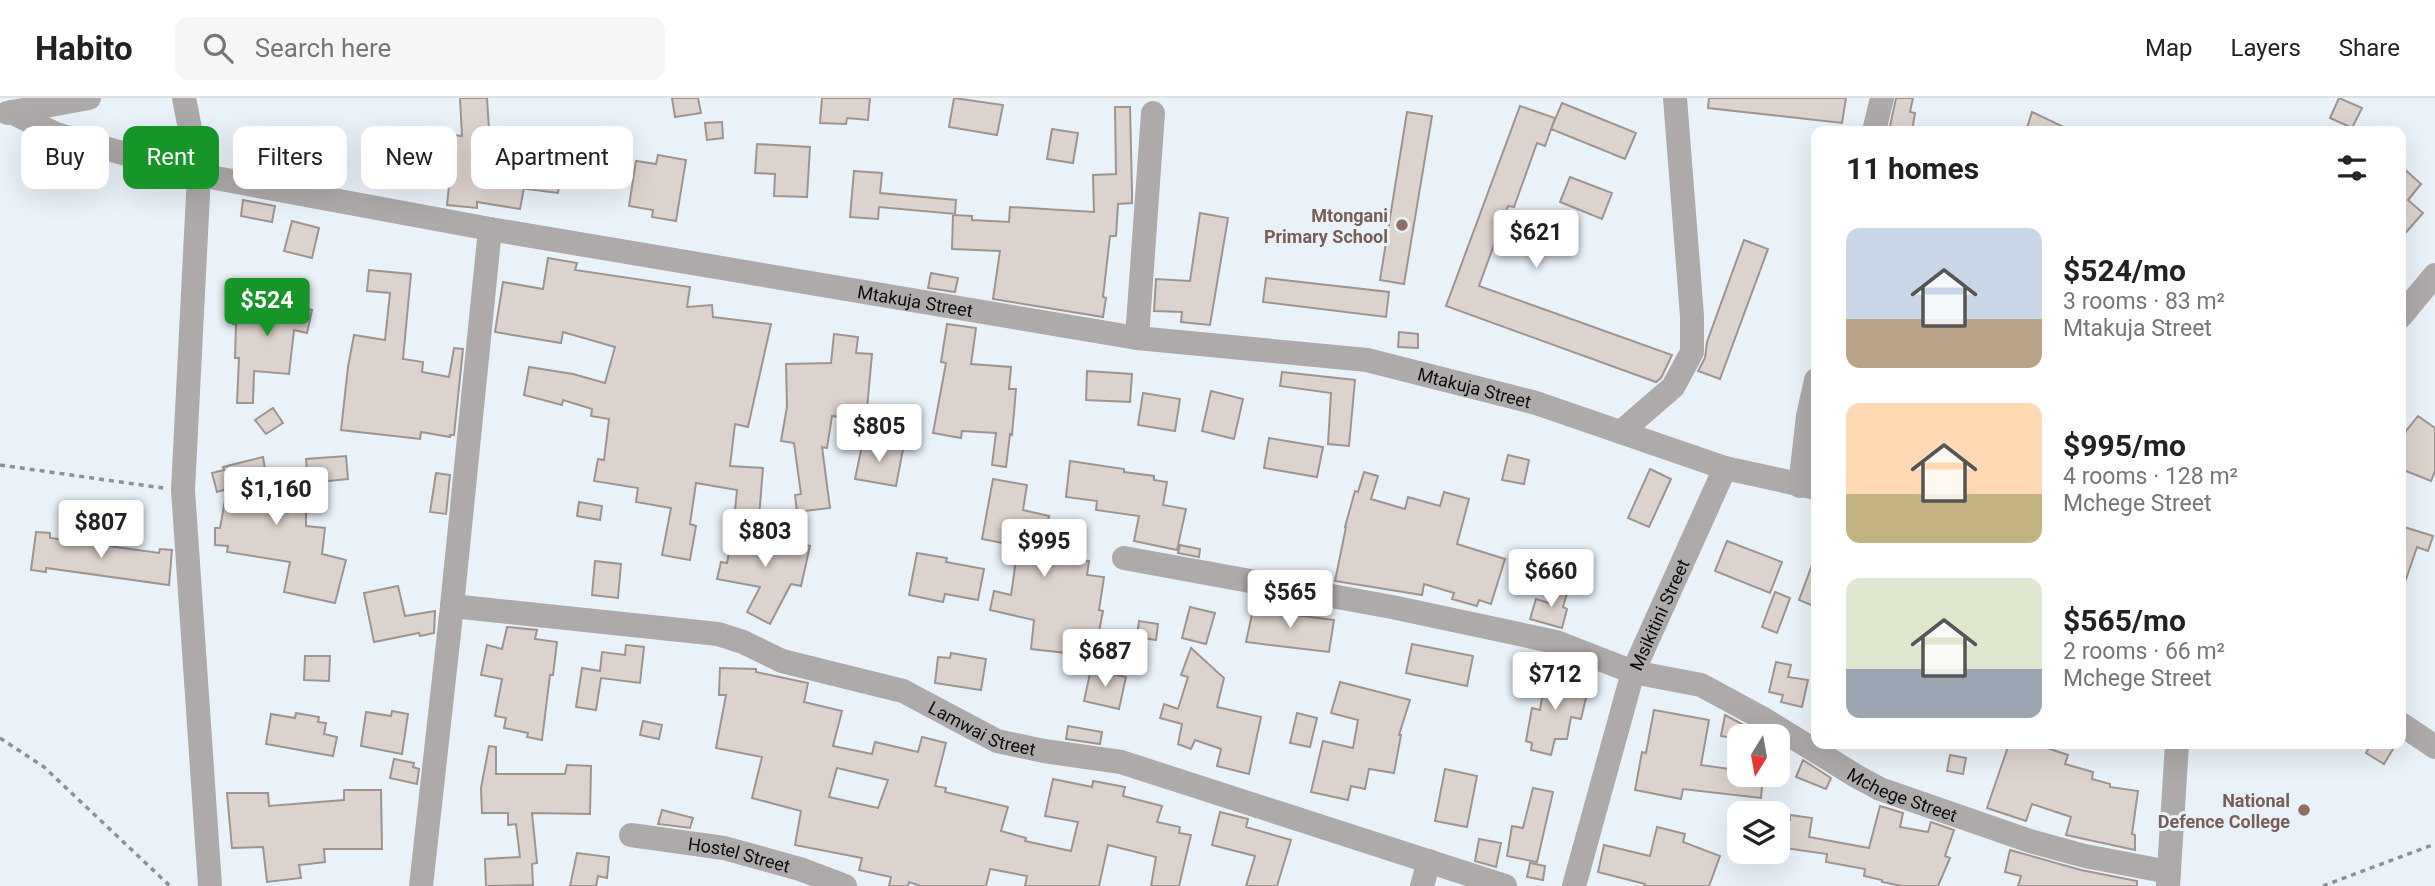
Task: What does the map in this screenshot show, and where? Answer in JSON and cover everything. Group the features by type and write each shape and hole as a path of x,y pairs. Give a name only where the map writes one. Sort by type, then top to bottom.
{"street":[{"path":"5,113 89,98"},
{"path":"184,98 189,126"},
{"path":"1621,432 1674,387 1692,352 1692,316 1675,98"},
{"path":"1875,126 1882,98"},
{"name":"Mtakuja Street","path":"5,113 56,134 123,153"},
{"path":"1137,338 1153,113"},
{"name":"Mtakuja Street","path":"219,179 490,229 1137,338 1367,360 1536,402 1725,468 1808,487"},
{"path":"198,189 183,490 210,886"},
{"path":"421,886 490,229"},
{"path":"2406,304 2433,283"},
{"path":"1808,487 1808,416 1811,402"},
{"name":"Msikitini Street","path":"1574,886 1633,672 1725,468"},
{"name":"Mchege Street","path":"1124,558 1392,607 1556,642 1633,672 1701,685 1811,748"},
{"name":"Lamwai Street","path":"452,606 718,634 743,642 782,661 903,691 997,741 1121,762 1505,886"},
{"path":"2406,727 2435,747"},
{"name":"Mchege Street","path":"1812,749 1881,789 2030,841 2169,879"},
{"path":"2169,879 2177,749"},
{"name":"Hostel Street","path":"631,835 724,848 800,869 845,886"},
{"path":"1422,886 1429,861"}],"path":[{"path":"0,465 183,490"},
{"path":"0,738 44,767 170,886"},
{"path":"2323,886 2435,844"}],"building":[{"path":"460,98 487,98 489,126 471,126 471,189 524,189 520,209 477,202 477,208 447,205 449,189 457,189 457,135 462,136"},
{"path":"672,98 698,98 701,113 675,117"},
{"path":"822,98 870,98 868,120 847,118 846,124 820,123"},
{"path":"954,98 1003,105 997,135 949,127"},
{"path":"1709,98 1846,98 1842,123 1708,108"},
{"path":"1896,98 1913,98 1910,112 1915,113 1913,126 1890,126"},
{"path":"2339,98 2362,108 2353,126 2330,118"},
{"path":"1562,103 1636,133 1625,159 1551,129"},
{"path":"1520,106 1555,118 1545,146 1537,143 1514,207 1508,206 1479,286 1672,355 1661,378 1656,382 1446,306"},
{"path":"1115,107 1130,107 1132,203 1118,204 1116,236 1110,236 1103,317 993,299 1000,251 952,249 953,215 972,216 972,220 1009,222 1010,207 1094,212 1093,175 1116,174"},
{"path":"1407,112 1432,116 1404,284 1380,280"},
{"path":"2032,112 2061,126 2028,126"},
{"path":"722,122 723,138 707,140 705,123"},
{"path":"1052,129 1078,133 1073,163 1047,159"},
{"path":"757,144 810,147 807,197 774,196 775,174 755,173"},
{"path":"658,155 686,160 676,221 652,217 653,210 629,206 636,161 656,164"},
{"path":"2406,170 2421,184 2408,200 2423,213 2406,232"},
{"path":"854,171 882,173 880,193 956,200 955,214 879,207 878,219 850,217"},
{"path":"1570,177 1612,193 1602,219 1560,202"},
{"path":"526,189 559,189 558,193"},
{"path":"243,200 275,206 272,222 241,216"},
{"path":"1200,213 1228,218 1210,325 1181,322 1182,312 1154,311 1156,279 1190,281"},
{"path":"292,221 319,228 312,258 284,251"},
{"path":"1744,240 1768,249 1720,379 1698,371 1705,358 1707,342"},
{"path":"548,258 577,263 575,270 690,287 687,307 712,305 713,317 771,324 748,427 735,424 730,466 763,468 759,517 734,520 737,490 696,483 690,524 696,526 690,560 662,555 671,508 636,502 638,488 594,481 598,459 604,460 609,419 591,416 592,409 563,400 562,405 524,395 529,367 573,374 605,383 615,347 563,332 561,343 495,332 503,282 543,289"},
{"path":"369,270 411,274 403,359 423,362 422,372 449,377 454,348 463,349 454,435 450,437 421,432 420,439 341,430 354,335 385,340 390,293 367,291"},
{"path":"931,273 958,278 955,292 928,288"},
{"path":"1266,278 1389,292 1386,317 1263,302"},
{"path":"255,291 300,297 298,306 312,310 307,333 294,330 289,374 254,371 253,403 237,403 239,358 235,358 236,324 233,324 236,307 253,309"},
{"path":"947,324 976,328 971,364 1011,367 1009,389 1016,389 1006,467 992,465 996,433 962,431 961,438 933,433 946,363 941,362"},
{"path":"1399,332 1418,334 1418,348 1398,347"},
{"path":"834,334 858,337 856,353 872,354 866,419 832,416 827,448 822,447 830,508 797,512 795,495 801,494 794,443 781,441 787,407 786,364 831,363"},
{"path":"1087,371 1132,374 1130,402 1086,400"},
{"path":"1282,372 1355,380 1349,446 1328,444 1331,393 1280,386"},
{"path":"1211,391 1243,399 1234,439 1202,431"},
{"path":"1143,393 1180,399 1175,431 1138,425"},
{"path":"273,408 283,423 266,434 255,420"},
{"path":"2418,416 2435,428 2435,471 2431,481 2406,471 2406,431"},
{"path":"1269,438 1323,447 1317,477 1264,468"},
{"path":"863,441 903,449 896,486 855,479"},
{"path":"1508,455 1529,460 1524,484 1502,480"},
{"path":"346,456 348,479 308,483 306,459"},
{"path":"263,457 265,469 306,478 306,526 325,528 322,554 346,560 335,603 284,592 290,562 227,552 228,546 215,545 215,528 220,528 227,489 217,492 212,473 224,470 223,467"},
{"path":"1070,461 1124,469 1124,472 1154,476 1154,480 1167,482 1163,505 1186,509 1177,550 1134,541 1139,516 1096,510 1097,501 1066,497"},
{"path":"1650,469 1671,479 1649,527 1628,518"},
{"path":"1364,472 1378,476 1371,499 1405,509 1408,497 1440,506 1444,492 1469,499 1457,544 1505,559 1491,604 1479,600 1477,606 1452,599 1454,593 1424,584 1422,595 1335,581 1345,527 1355,491 1358,492"},
{"path":"436,473 450,475 446,514 430,512"},
{"path":"993,479 1027,485 1023,510 1049,516 1041,554 1089,561 1087,575 1104,577 1099,610 1103,611 1093,662 1075,659 1075,654 1031,649 1034,620 990,610 994,591 1011,595 1018,546 982,539"},
{"path":"579,502 602,506 600,520 577,516"},
{"path":"734,528 788,544 788,540 810,546 801,586 791,584 770,624 747,612 760,587 717,579 721,562 727,563"},
{"path":"2406,528 2433,536 2428,551 2417,547 2406,579"},
{"path":"36,532 50,533 50,538 159,553 160,549 172,550 169,585 46,568 46,572 31,570"},
{"path":"1727,541 1782,562 1770,593 1715,571"},
{"path":"1180,545 1200,549 1199,557 1178,553"},
{"path":"917,553 947,558 946,562 984,569 978,600 945,594 943,602 909,595"},
{"path":"595,561 621,564 618,598 592,595"},
{"path":"1811,568 1811,605 1799,600"},
{"path":"398,586 405,616 435,611 434,633 420,636 419,633 374,642 364,593"},
{"path":"1554,586 1568,590 1563,607 1567,609 1562,628 1530,619 1536,599 1549,603"},
{"path":"1775,592 1790,598 1777,633 1762,627"},
{"path":"1254,605 1280,613 1334,620 1329,652 1246,642"},
{"path":"1190,607 1215,613 1206,644 1182,638"},
{"path":"1139,621 1158,624 1156,640 1137,637"},
{"path":"507,627 537,630 535,639 557,642 542,740 527,737 528,733 504,728 506,718 495,716 502,679 481,675 487,645 502,649"},
{"path":"1412,644 1473,656 1467,686 1406,673"},
{"path":"626,645 644,647 640,683 601,678 596,710 576,707 582,668 600,671 602,652 625,655"},
{"path":"1191,648 1224,678 1217,707 1261,717 1249,774 1217,766 1221,749 1195,740 1191,749 1178,744 1182,724 1160,718 1164,704 1178,709 1188,677 1181,675"},
{"path":"951,653 986,659 981,690 935,683 938,657 950,658"},
{"path":"305,656 330,656 329,681 304,680"},
{"path":"1776,662 1791,665 1788,677 1808,680 1802,707 1781,702 1783,695 1769,692"},
{"path":"1547,667 1566,673 1565,685 1588,689 1581,719 1571,717 1567,739 1555,739 1551,755 1531,750 1532,743 1526,741 1532,708 1540,710"},
{"path":"720,668 756,669 756,672 808,683 804,702 842,711 833,746 872,754 875,742 918,752 922,737 946,743 935,786 946,788 945,792 1008,807 1001,831 1026,838 1025,841 1071,851 1078,822 1045,816 1053,779 1092,787 1093,781 1125,787 1123,796 1162,806 1157,822 1180,827 1179,833 1191,835 1179,886 1151,886 1156,857 1108,845 1099,886 1025,886 1027,876 990,869 986,886 921,886 909,882 908,886 889,886 891,877 859,870 862,858 795,845 801,811 752,798 762,757 716,748 726,695 719,695","holes":["837,768 888,780 878,808 829,797"]},
{"path":"1091,669 1126,677 1119,709 1084,701"},
{"path":"1340,682 1410,700 1399,735 1394,773 1369,769 1365,789 1351,786 1348,800 1311,792 1323,741 1353,748 1358,720 1331,713"},
{"path":"1654,710 1709,720 1701,765 1727,769 1727,788 1762,788 1761,798 1683,789 1681,799 1635,790 1642,752 1646,753"},
{"path":"392,711 408,714 402,754 361,746 366,712 391,716"},
{"path":"296,713 319,717 318,722 326,723 324,734 337,737 333,756 266,744 271,714 295,718"},
{"path":"1297,713 1317,718 1310,747 1290,743"},
{"path":"1725,715 1742,724 1727,724 1727,737 1721,736"},
{"path":"643,721 662,725 659,739 640,735"},
{"path":"1068,726 1102,732 1100,744 1066,739"},
{"path":"489,746 496,747 496,774 565,774 567,765 591,766 590,814 532,813 537,863 532,864 533,885 486,886 485,859 520,857 516,824 508,825 508,813 482,813 481,788"},
{"path":"2007,749 2050,749 2068,755 2065,764 2093,772 2092,779 2110,784 2110,787 2138,791 2132,834 2135,835 2135,850 2066,835 2071,817 2032,804 2026,821 1987,808"},
{"path":"2368,749 2393,749 2384,764 2366,753"},
{"path":"1950,755 1966,758 1963,774 1947,771"},
{"path":"394,759 414,763 413,767 419,769 417,784 390,778"},
{"path":"1803,760 1831,778 1826,789 1796,777"},
{"path":"1445,769 1477,776 1467,827 1435,821"},
{"path":"1533,788 1553,792 1537,862 1507,856 1512,826 1523,828"},
{"path":"344,790 381,790 382,849 324,849 325,862 299,865 301,878 267,882 263,847 232,848 227,793 268,793 269,806 344,800"},
{"path":"1880,806 1903,813 1900,827 1928,832 1931,822 1954,830 1945,856 1950,858 1938,886 1902,886 1864,876 1865,869 1826,862 1827,854 1790,849 1790,815 1812,818 1809,837 1869,848"},
{"path":"662,810 693,818 690,828 658,824"},
{"path":"1220,812 1248,819 1246,827 1291,840 1277,886 1246,886 1255,856 1212,845"},
{"path":"1657,827 1685,834 1683,842 1720,856 1709,886 1644,886 1645,884 1598,872 1604,845 1650,856"},
{"path":"1479,839 1501,843 1496,867 1475,861"},
{"path":"2010,850 2081,870 2137,881 2137,886 2018,886 2021,876 2005,872"},
{"path":"577,853 609,857 607,878 598,876 596,886 570,886"},
{"path":"1530,863 1545,866 1543,880 1527,877"}],"place":[{"name":"Mtongani Primary School","path":"1402,225"},
{"name":"National Defence College","path":"2304,810"}]}
